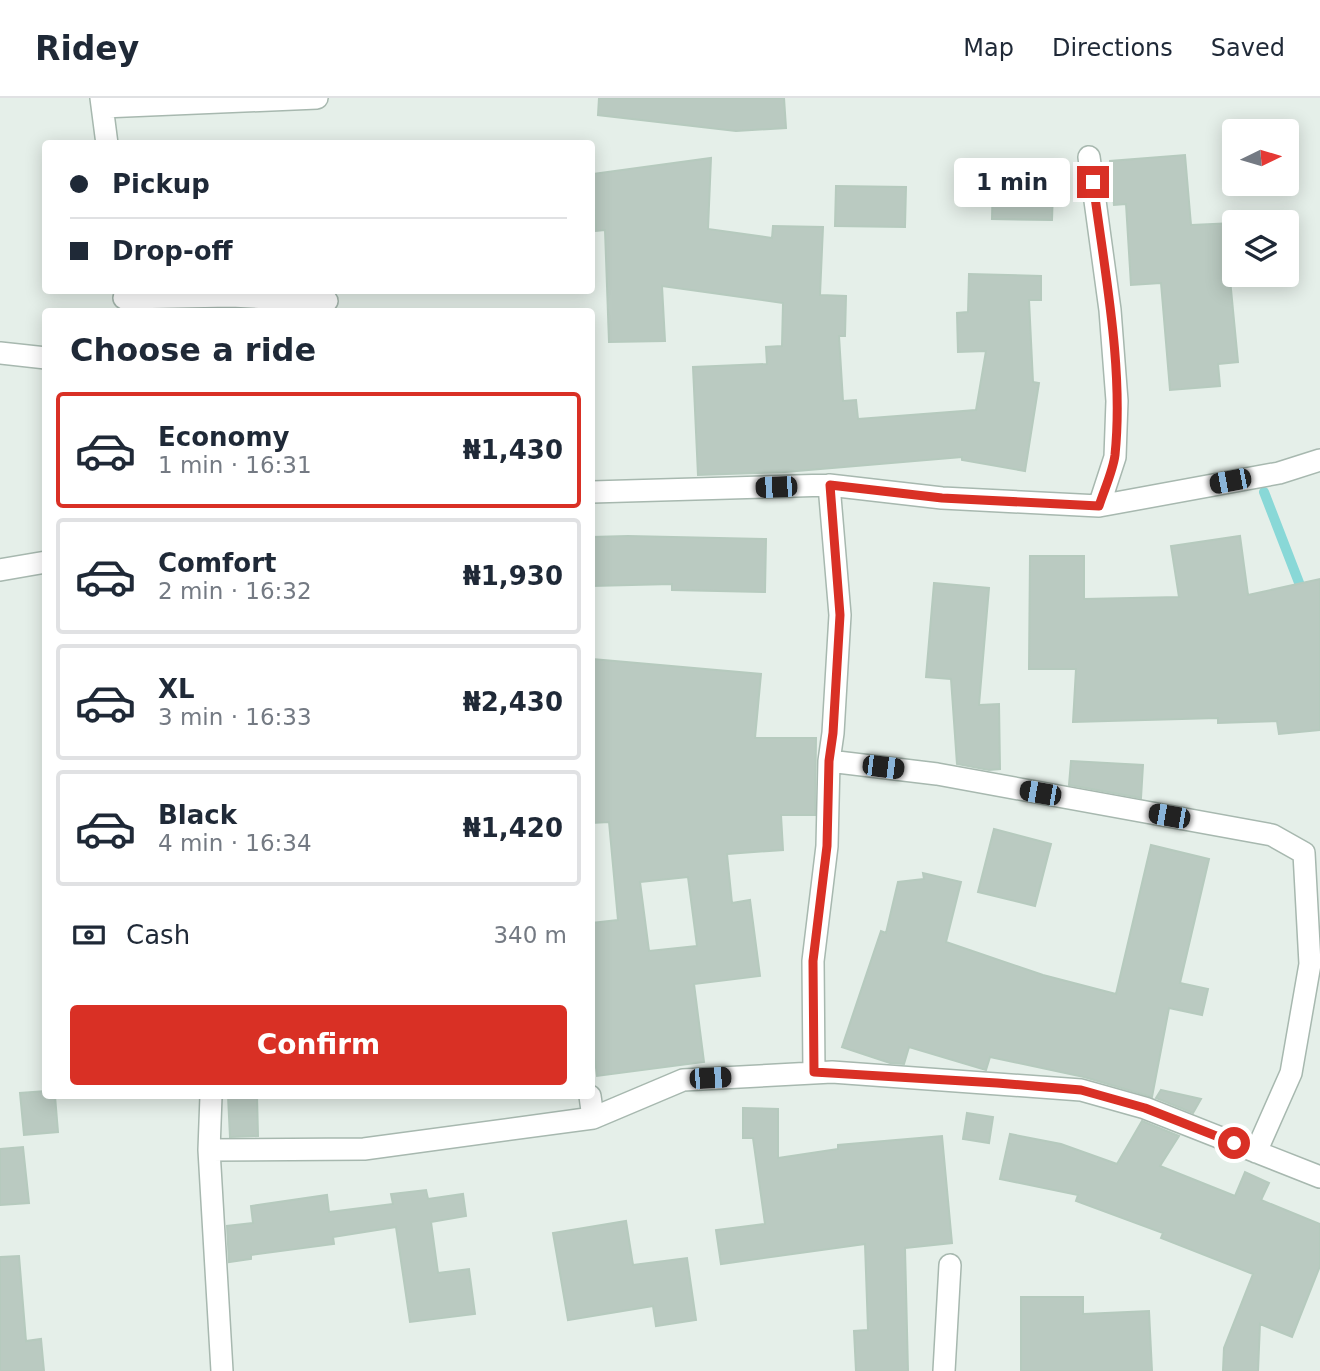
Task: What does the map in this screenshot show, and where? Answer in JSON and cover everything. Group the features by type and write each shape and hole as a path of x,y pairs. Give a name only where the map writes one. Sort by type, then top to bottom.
{"street":[{"path":"107,140 102,102 317,98"},
{"path":"1089,157 1110,310 1117,401 1115,457 1099,506"},
{"path":"124,300 231,296 327,301"},
{"path":"0,354 42,358"},
{"path":"595,492 830,485 942,498 1099,506 1279,473 1320,460"},
{"path":"814,1072 813,961 827,846 829,761 840,615 830,485"},
{"path":"0,570 42,563"},
{"path":"829,761 937,774 1272,835 1304,853 1310,964 1291,1073 1256,1152"},
{"path":"209,1150 364,1149 593,1118 683,1080 814,1072 1081,1090 1145,1108 1320,1177"},
{"path":"211,1099 209,1150 222,1371"},
{"path":"590,1099 593,1118"},
{"path":"944,1371 950,1265"}],"building":[{"path":"599,98 784,98 786,128 736,131 598,115"},
{"path":"1185,155 1191,225 1222,224 1222,287 1231,287 1238,362 1218,364 1220,386 1170,390 1161,283 1131,285 1126,204 1114,205 1110,161"},
{"path":"711,158 708,229 772,238 773,226 823,227 820,295 846,296 845,336 839,336 843,401 856,400 858,419 976,410 986,351 958,352 957,313 968,312 969,274 1041,276 1041,300 1029,300 1033,382 1039,383 1025,471 962,460 962,457 785,472 698,475 693,367 767,364 766,347 782,346 783,303 662,286 665,341 609,342 605,230 596,231 595,174"},
{"path":"1022,161 1054,161 1052,220 992,219 993,177 1022,178"},
{"path":"836,186 906,187 905,227 835,226"},
{"path":"1240,536 1248,595 1320,579 1320,730 1279,734 1277,721 1218,723 1218,718 1073,722 1076,669 1029,669 1030,556 1084,556 1084,599 1179,597 1171,546"},
{"path":"595,537 766,539 765,592 672,590 672,584 595,586"},
{"path":"934,583 989,588 979,705 999,704 1000,769 989,770 957,764 951,679 926,677"},
{"path":"595,659 761,674 755,738 816,738 815,815 781,815 783,850 727,854 732,903 750,900 760,976 694,984 704,1062 597,1076 595,923 618,920 609,822 595,823","holes":["688,877 697,946 649,951 640,882"]},
{"path":"1071,761 1143,765 1141,798 1069,785"},
{"path":"994,829 1051,844 1035,906 978,892"},
{"path":"1151,845 1209,859 1180,983 1208,989 1202,1015 1169,1008 1152,1097 1084,1077 990,1057 986,1070 909,1047 904,1064 890,1063 842,1047 881,931 886,933 898,882 924,879 923,873 961,882 946,942 1043,975 1116,994"},
{"path":"1161,1090 1201,1099 1193,1113 1156,1098"},
{"path":"42,1091 42,1099 55,1099 58,1132 24,1135 20,1093"},
{"path":"228,1099 257,1099 258,1136 230,1137"},
{"path":"743,1108 778,1109 778,1158 838,1149 838,1145 942,1136 952,1243 905,1248 908,1371 856,1371 854,1331 868,1330 865,1244 721,1264 716,1230 765,1224 753,1138 743,1138"},
{"path":"967,1113 993,1117 989,1143 963,1139"},
{"path":"1142,1121 1179,1136 1160,1166 1235,1196 1245,1172 1269,1183 1261,1200 1320,1224 1320,1266 1292,1337 1260,1324 1258,1371 1223,1371 1224,1348 1253,1274 1161,1238 1163,1233 1076,1201 1078,1195 1000,1179 1010,1134 1061,1144 1117,1164"},
{"path":"23,1147 29,1203 0,1205 0,1149"},
{"path":"426,1190 428,1199 463,1194 466,1216 431,1222 438,1273 469,1269 475,1314 410,1322 396,1227 333,1237 334,1244 251,1255 251,1259 229,1262 227,1226 253,1223 251,1206 327,1195 329,1212 393,1204 391,1194"},
{"path":"626,1221 633,1265 687,1258 696,1320 656,1326 653,1306 568,1320 553,1233"},
{"path":"19,1256 26,1341 41,1339 44,1371 0,1371 0,1257"},
{"path":"1021,1297 1083,1297 1083,1314 1149,1311 1152,1371 1021,1371"}],"waterway":[{"path":"1264,492 1303,593"}],"route":[{"path":"1093,182 1110,310 1117,401 1115,457 1099,506 942,498 830,485 840,615 829,761 827,846 813,961 814,1072 1081,1090 1145,1108 1234,1143"}]}
